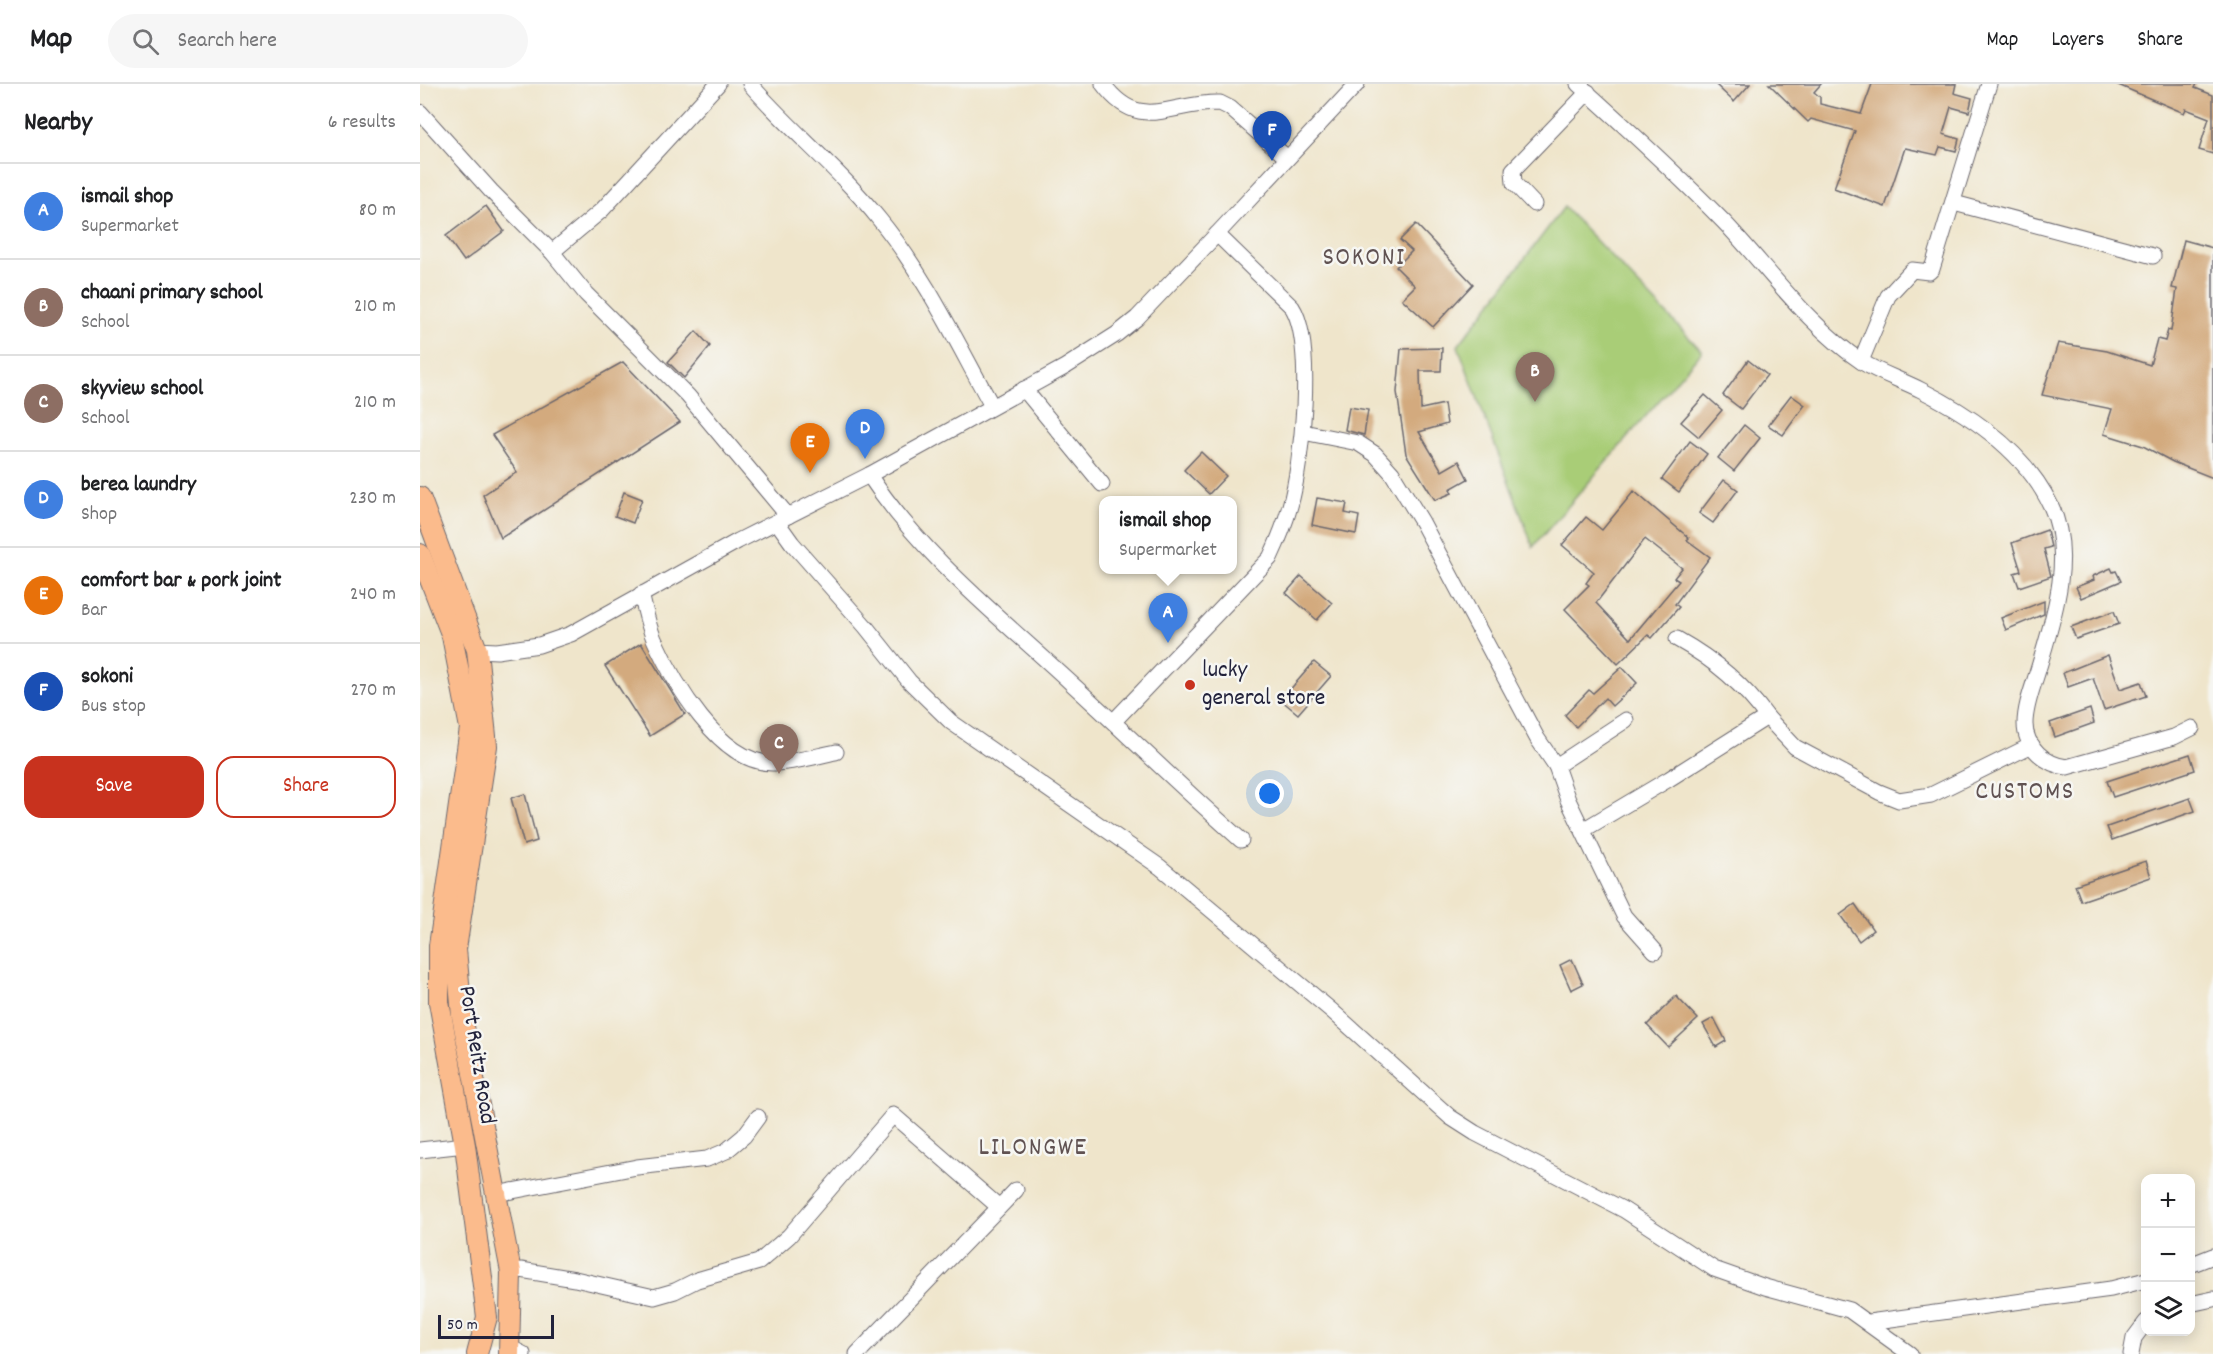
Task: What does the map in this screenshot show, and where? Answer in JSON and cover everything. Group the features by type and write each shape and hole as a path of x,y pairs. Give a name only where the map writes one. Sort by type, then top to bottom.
{"main road":[{"path":"420,497 477,650 487,746 456,949 462,1016 511,1272 515,1352"},
{"name":"Port Reitz Road","path":"420,554 452,636 470,728 439,945 439,990 465,1146 487,1317 477,1354"}],"street":[{"path":"552,252 602,210 718,84"},
{"path":"750,84 834,168 903,250 992,406"},
{"path":"1103,84 1115,100 1143,114 1220,103 1230,108 1286,157"},
{"path":"477,650 497,651 539,645 571,634 641,594 869,475 1024,389 1128,327 1357,84"},
{"path":"1862,362 1888,296 1912,270 1929,272 1932,269 1989,84"},
{"path":"1534,204 1514,183 1513,170 1583,88 1724,222 1834,340 1862,362 1922,391 1980,425 2007,449 2036,482 2051,507 2061,541 2059,582 2051,627 2027,707 2025,727 2039,756 2058,766 2067,766 2174,737 2192,728"},
{"path":"420,112 491,190 552,252 586,294 688,396 909,681 951,722 1160,867 1324,1004 1450,1117 1475,1133 1624,1210 1714,1269 1765,1287 1849,1310 1869,1322 1910,1354"},
{"path":"1954,203 2153,256"},
{"path":"1114,721 1270,558 1291,504 1303,432 1303,348 1299,317 1292,307 1217,234"},
{"path":"1024,389 1102,484"},
{"path":"1303,432 1358,443 1375,454 1392,473 1422,522 1488,650 1556,766 1582,830 1624,916 1655,951"},
{"path":"869,475 899,516 934,555 1114,721 1166,774 1240,840"},
{"path":"641,594 653,636 666,663 710,729 727,746 754,760 772,764 836,752"},
{"path":"1677,639 1715,664 1751,697 1795,747 1879,792 1899,800 1931,795 2032,745"},
{"path":"1582,830 1669,779 1767,717"},
{"path":"1556,766 1626,720"},
{"path":"511,1272 521,1270 584,1280 654,1297 675,1291 697,1280 759,1262 789,1236 893,1115 999,1207"},
{"path":"496,1194 506,1190 648,1166 707,1159 726,1151 744,1136 758,1118"},
{"path":"420,1150 465,1146"},
{"path":"857,1354 1016,1190"},
{"path":"2195,1262 2213,1256"},
{"path":"1869,1322 2111,1288 2141,1281"},
{"path":"2195,1303 2213,1299"},
{"path":"2131,1354 2134,1338 2141,1328"}],"green space":[{"path":"1564,207 1702,351 1533,547 1458,346"}],"building":[{"path":"1715,84 1750,84 1734,102"},
{"path":"1769,84 1821,84 1814,92 1820,97 1820,104 1861,114 1872,84 1956,84 1954,93 1972,98 1969,112 1951,107 1943,134 1959,139 1956,151 1940,147 1937,155 1905,148 1885,207 1834,188 1855,131 1811,119 1808,122"},
{"path":"2116,84 2197,84 2195,88 2213,95 2213,154 2199,150 2209,118 2186,109 2184,113"},
{"path":"486,206 504,231 464,261 446,236"},
{"path":"1416,224 1473,284 1433,327 1402,299 1415,286 1396,267 1412,251 1400,240"},
{"path":"2184,240 2213,248 2213,478 2173,462 2143,446 2104,434 2112,409 2042,395 2058,343 2107,351 2150,365 2157,339 2165,341 2168,330 2171,331 2177,289 2172,288"},
{"path":"696,331 710,346 684,378 668,362"},
{"path":"1442,348 1441,371 1420,371 1421,409 1444,404 1447,424 1419,432 1442,471 1459,461 1468,479 1450,489 1452,493 1435,500 1406,454 1397,392 1401,349"},
{"path":"1748,360 1767,375 1741,409 1723,395"},
{"path":"623,362 680,422 501,538 483,495 517,472 492,435"},
{"path":"1705,395 1722,410 1699,437 1681,422"},
{"path":"1791,395 1805,405 1783,435 1768,425"},
{"path":"1349,407 1368,410 1364,435 1345,430"},
{"path":"1744,425 1760,438 1734,471 1718,458"},
{"path":"1690,441 1707,454 1679,492 1662,479"},
{"path":"1201,452 1226,476 1209,494 1184,470"},
{"path":"1724,480 1738,490 1713,523 1699,513"},
{"path":"1634,491 1689,538 1687,540 1710,557 1675,604 1679,607 1652,638 1648,635 1618,664 1565,609 1589,585 1586,583 1594,572 1562,545 1586,517 1602,530","holes":["1645,539 1682,568 1674,578 1679,581 1630,639 1596,603"]},
{"path":"624,492 642,499 633,523 615,516"},
{"path":"1317,498 1347,503 1345,513 1359,516 1356,534 1312,525"},
{"path":"2047,530 2051,547 2044,549 2051,576 2019,587 2014,573 2021,571 2012,543"},
{"path":"2111,568 2113,572 2116,571 2121,581 2081,598 2076,587 2094,580 2093,576"},
{"path":"1301,576 1332,603 1317,620 1286,593"},
{"path":"2044,601 2044,614 2006,630 2001,618"},
{"path":"2114,611 2119,624 2076,639 2071,627"},
{"path":"641,643 685,714 650,736 605,666"},
{"path":"2108,655 2120,689 2141,682 2146,696 2104,710 2093,678 2068,687 2063,673"},
{"path":"1314,662 1331,676 1298,714 1281,700"},
{"path":"1622,667 1637,683 1612,706 1605,698 1576,727 1565,715 1589,690 1593,693"},
{"path":"2090,709 2094,723 2055,737 2050,723"},
{"path":"2190,754 2195,770 2113,797 2107,781"},
{"path":"525,794 537,841 524,845 511,798"},
{"path":"2190,798 2195,811 2112,840 2107,827"},
{"path":"2146,861 2151,877 2081,901 2075,885"},
{"path":"1855,904 1873,930 1859,941 1840,915"},
{"path":"1572,959 1583,984 1571,990 1560,965"},
{"path":"1676,996 1698,1019 1668,1047 1647,1025"},
{"path":"1714,1018 1726,1041 1716,1047 1703,1024"}],"place":[{"name":"sokoni","path":"1272,161"},
{"name":"chaani primary school","path":"1535,402"},
{"name":"berea laundry","path":"865,459"},
{"name":"comfort bar & pork joint","path":"810,473"},
{"name":"ismail shop","path":"1168,643"},
{"name":"lucky general store","path":"1190,685"},
{"name":"skyview school","path":"779,774"}],"district":[{"name":"SOKONI","path":"1364,258"},
{"name":"CUSTOMS","path":"2025,792"},
{"name":"LILONGWE","path":"1033,1148"}]}
